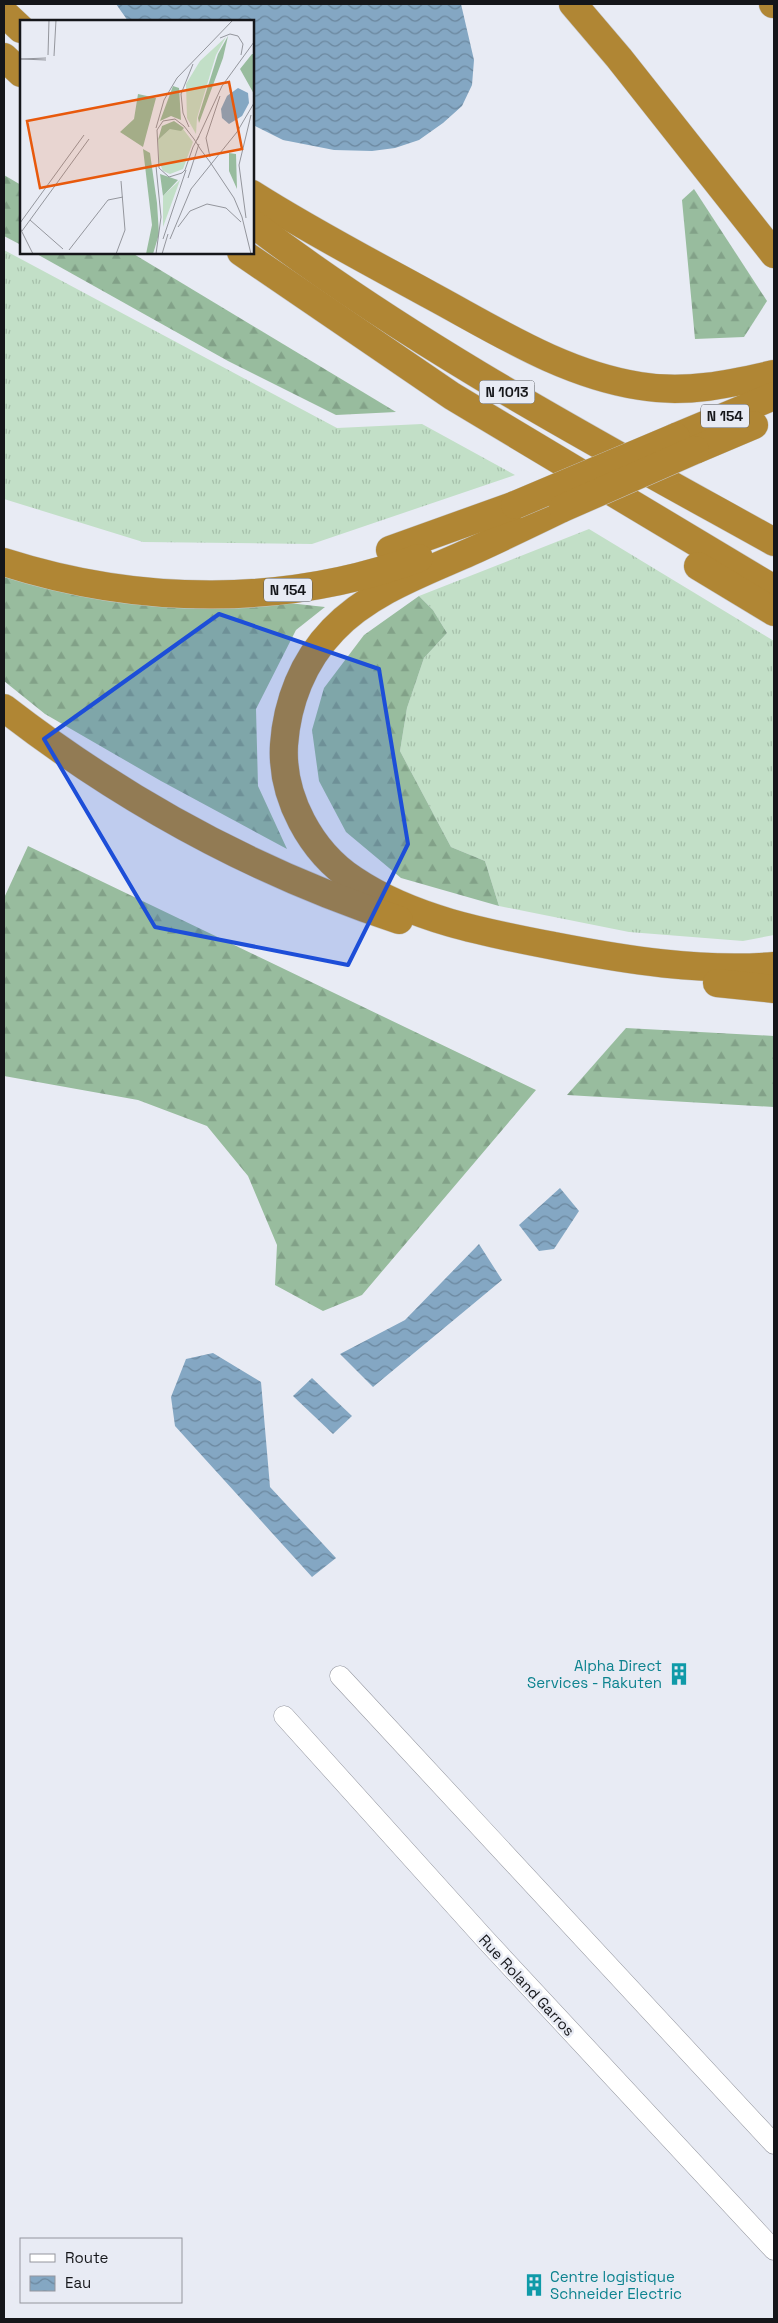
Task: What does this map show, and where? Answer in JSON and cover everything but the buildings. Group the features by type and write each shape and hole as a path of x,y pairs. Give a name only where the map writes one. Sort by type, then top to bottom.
{"highway":[{"path":"573,4 630,72 774,254"},
{"path":"4,14 20,28"},
{"path":"4,57 20,72"},
{"path":"254,195 489,328 572,368 640,386 677,389 723,386 774,374"},
{"name":"N 1013","path":"254,224 348,291 474,373 774,542"},
{"name":"N 1013","path":"244,254 436,385 537,449 774,589"},
{"name":"N 154","path":"4,562 60,579 145,592 201,594 273,592 316,585 391,568 563,508 774,396"},
{"name":"N 154","path":"4,545 72,564 139,575 178,578 252,577 331,566 428,538 686,443 774,416"},
{"path":"537,449 645,533 774,612"},
{"path":"563,508 392,588 354,612 333,630 300,677 286,726 284,757 288,782 298,813 311,837 323,852 352,879 384,898 418,911 517,939 587,952 692,966 730,969 774,966"},
{"path":"4,708 63,752 172,820 235,853 336,899 439,933 571,965 617,972 774,989"}],"street":[{"path":"340,1676 774,2144"},
{"name":"Rue Roland Garros","path":"284,1716 484,1938 774,2250"}],"highlighted area":[{"path":"219,614 379,669 408,844 348,965 155,927 44,739"}],"green space":[{"path":"4,175 20,184 20,244 4,236"},
{"path":"694,189 767,301 744,337 695,339 682,200"},
{"path":"4,250 337,428 422,424 515,475 312,544 143,542 4,499"},
{"path":"37,254 134,254 396,412 336,415 228,361"},
{"path":"589,529 774,641 774,935 743,941 629,932 499,906 485,861 451,847 400,751 407,708 424,658 447,633 433,610 419,596"},
{"path":"4,572 325,607 296,630 256,709 258,786 287,849 161,781 45,714 4,681"},
{"path":"419,596 433,610 447,633 424,658 407,708 400,751 451,847 485,861 499,906 401,878 346,832 319,781 312,730 324,688 364,635"},
{"path":"28,846 536,1090 362,1295 323,1311 275,1285 277,1245 248,1176 207,1126 138,1100 4,1076 4,898"},
{"path":"626,1028 774,1036 774,1107 567,1095"}],"water":[{"path":"116,4 461,4 474,60 472,85 462,106 443,123 419,140 395,148 372,151 334,150 283,140 254,126 254,20 127,20"},
{"path":"560,1188 579,1211 554,1249 539,1251 519,1225"},
{"path":"479,1244 502,1280 373,1387 340,1354 405,1320"},
{"path":"213,1353 261,1382 270,1487 336,1558 312,1577 175,1426 171,1397 186,1359"},
{"path":"312,1378 352,1416 333,1434 293,1396"}],"place":[{"name":"Alpha Direct Services - Rakuten","path":"679,1674"},
{"name":"Centre logistique Schneider Electric","path":"534,2285"}]}
